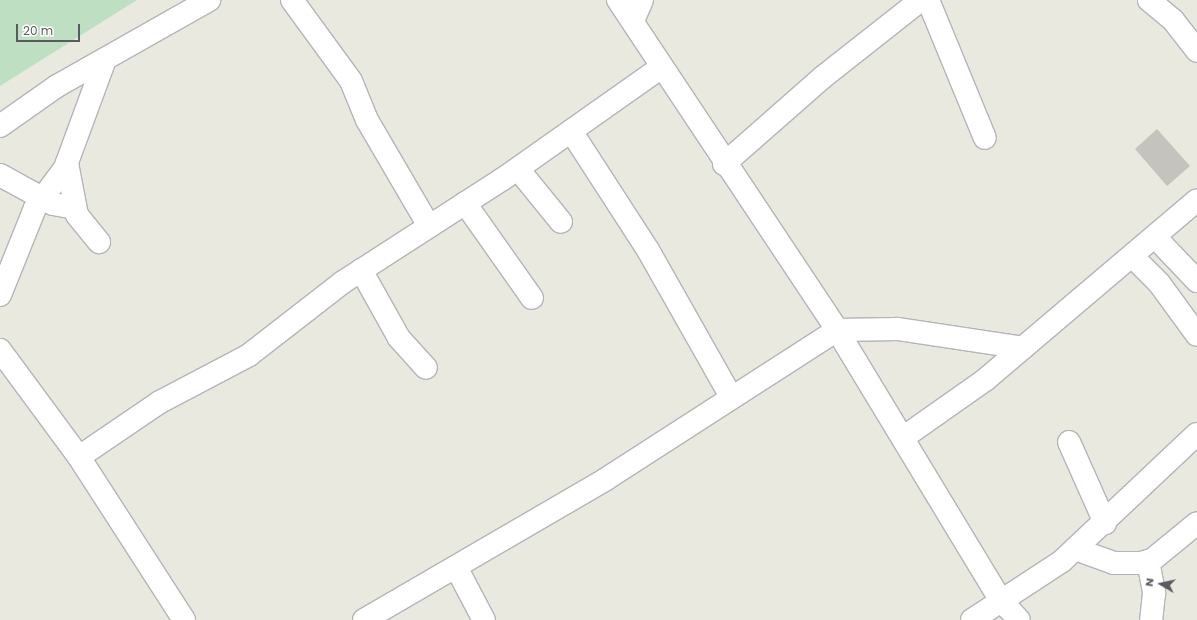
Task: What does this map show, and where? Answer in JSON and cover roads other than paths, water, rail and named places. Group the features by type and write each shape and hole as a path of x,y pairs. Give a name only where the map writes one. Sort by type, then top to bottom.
{"street":[{"path":"0,126 57,86 209,0"},
{"path":"292,0 352,81 367,120 429,226"},
{"path":"618,0 724,164 837,330 904,437 1000,599 1019,620"},
{"path":"633,21 642,0"},
{"path":"724,164 823,77 921,0"},
{"path":"928,0 985,138"},
{"path":"1149,0 1173,20 1197,51"},
{"path":"0,295 41,197 67,163 105,59"},
{"path":"79,457 160,402 249,355 361,270 518,169 662,67"},
{"path":"571,131 648,250 731,397"},
{"path":"67,163 75,208 82,225 99,242"},
{"path":"518,169 561,222"},
{"path":"0,176 41,197 75,208"},
{"path":"904,437 1023,348 1197,200"},
{"path":"465,203 532,298"},
{"path":"1155,237 1197,281"},
{"path":"1132,256 1160,283 1197,335"},
{"path":"361,270 399,338 426,368"},
{"path":"364,620 606,479 837,330 898,330 1023,348"},
{"path":"0,350 79,457 184,620"},
{"path":"972,620 1000,599 1075,549 1105,523 1197,434"},
{"path":"1069,442 1105,523"},
{"path":"1075,549 1114,563 1148,561 1197,523"},
{"path":"1148,561 1154,594 1151,620"},
{"path":"456,567 484,620"}]}
